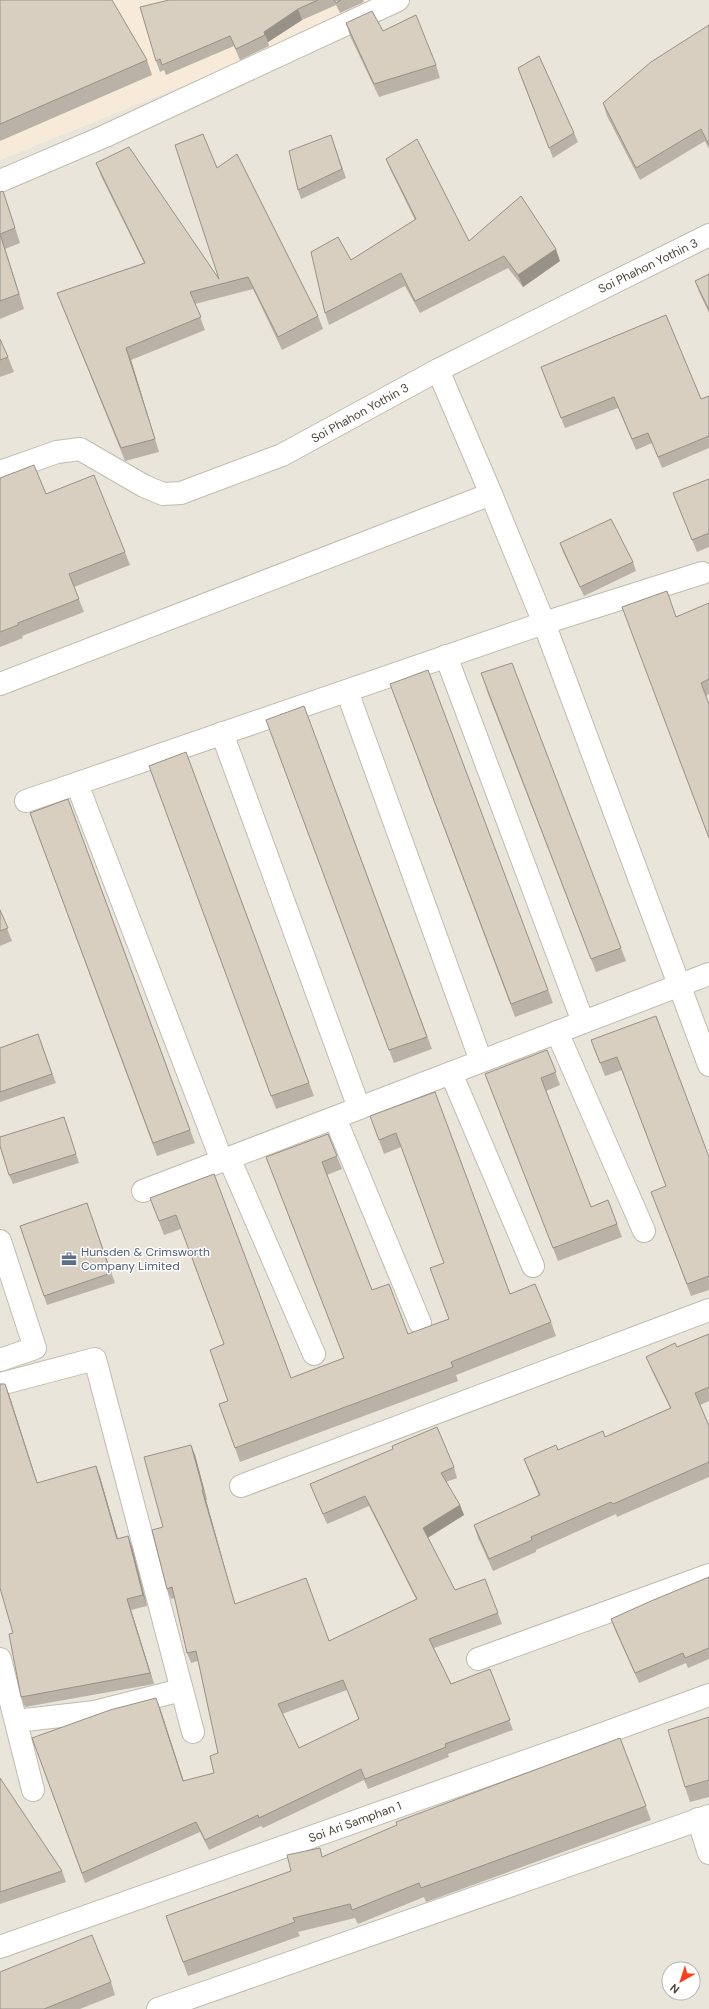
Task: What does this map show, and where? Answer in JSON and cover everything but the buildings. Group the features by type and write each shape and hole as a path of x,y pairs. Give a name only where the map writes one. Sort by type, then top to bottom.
{"street":[{"path":"0,181 102,138 398,0"},
{"name":"Soi Phahon Yothin 3","path":"0,472 57,452 80,450 144,486 163,494 181,493 282,455 438,370 709,235"},
{"path":"438,370 492,494 544,623 709,1066"},
{"path":"0,684 492,494"},
{"path":"26,801 446,656 702,573"},
{"path":"446,656 584,1022"},
{"path":"347,691 481,1061"},
{"path":"222,733 359,1108"},
{"path":"77,784 226,1160 314,1354"},
{"path":"143,1191 709,974"},
{"path":"557,1032 644,1231"},
{"path":"451,1073 533,1266"},
{"path":"335,1118 420,1323"},
{"path":"0,1241 35,1348 0,1360"},
{"path":"241,1486 709,1310"},
{"path":"0,1384 95,1359 192,1732"},
{"path":"478,1659 709,1575"},
{"path":"0,1659 33,1790"},
{"path":"16,1721 95,1712 181,1690"},
{"name":"Soi Ari Samphan 1","path":"0,1947 709,1695"},
{"path":"158,2009 704,1818 709,1852"}],"shaded area":[{"path":"0,0 393,0 0,160"},
{"path":"393,0 709,0 709,2009 0,2009 0,160"}],"place":[{"name":"Hunsden & Crimsworth Company Limited","path":"69,1259"}]}
